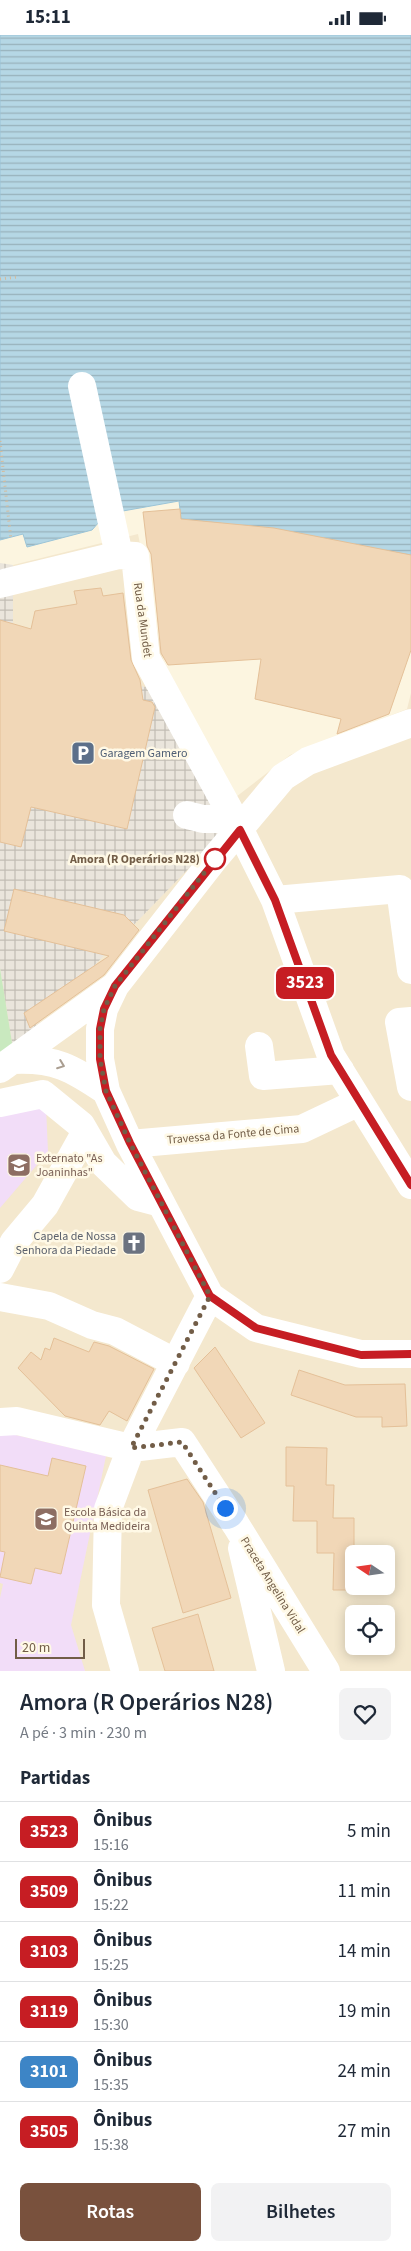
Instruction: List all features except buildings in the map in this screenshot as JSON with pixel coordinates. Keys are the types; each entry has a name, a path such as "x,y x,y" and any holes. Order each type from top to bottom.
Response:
{"street":[{"path":"0,584 119,555 82,386"},
{"name":"Rua da Mundet","path":"119,555 135,556 146,658 237,824"},
{"path":"411,723 308,761 283,777 237,824 115,986 104,1009 100,1029 100,1059 106,1091 130,1143 210,1296 256,1328 361,1355 411,1354"},
{"path":"187,815 237,824"},
{"path":"237,824 275,900 331,1055 411,1185"},
{"path":"275,900 400,889 411,970"},
{"path":"7,1064 115,986"},
{"path":"409,1078 398,1022 411,1021"},
{"path":"258,1046 263,1076 340,1070"},
{"path":"7,1064 37,1059 55,1063 77,1071 106,1091"},
{"path":"0,1103 43,1094 82,1125 103,1163 138,1197 161,1203"},
{"name":"Travessa da Fonte de Cima","path":"130,1143 302,1129 359,1102"},
{"path":"0,1269 14,1242 45,1205 85,1133"},
{"path":"124,1671 106,1605 108,1509 131,1448 210,1296"},
{"path":"0,1297 49,1306 92,1325 114,1331 176,1363"},
{"path":"6,1420 131,1448 182,1442 236,1525"},
{"name":"Praceta Angelina Vidal","path":"236,1525 271,1671"},
{"name":"Praceta Angelina Vidal","path":"236,1525 326,1671"}],"path":[{"path":"0,279 18,277"},
{"path":"0,441 11,540"}],"shaded area":[{"path":"138,534 169,689 232,800 290,755 407,709 411,693 411,1671 0,1671 0,1056 13,661 13,565"},
{"path":"0,563 13,565 13,661 146,687 230,826 13,1049 0,968"},
{"name":"Externato \"As Joaninhas\"","path":"46,1107 48,1152 0,1208 0,1110"},
{"name":"Escola Básica da Quinta Medideira","path":"0,1433 106,1456 71,1625 85,1671 0,1671 0,1598 3,1584 0,1583"}],"green space":[{"path":"0,968 13,1049 0,1056"}],"water":[{"path":"0,35 411,35 411,555 219,523 181,519 179,501 106,514 92,530 27,547 23,534 0,540"}],"bus line":[{"name":"3523","path":"411,1185 331,1055 275,900 240,830 215,858 115,986 104,1009 100,1029 100,1059 106,1091 130,1143 210,1296 256,1328 361,1355 411,1354"}],"place":[{"name":"Garagem Gamero","path":"83,753"},
{"name":"Amora (R Operários N28)","path":"215,859"},
{"name":"Externato \"As Joaninhas\"","path":"19,1165"},
{"name":"Capela de Nossa Senhora da Piedade","path":"134,1243"},
{"name":"Escola Básica da Quinta Medideira","path":"46,1519"}],"route":[{"path":"215,859 115,986 104,1009 100,1029 100,1059 106,1091 130,1143 210,1296 131,1448 182,1442 225,1508"}]}
